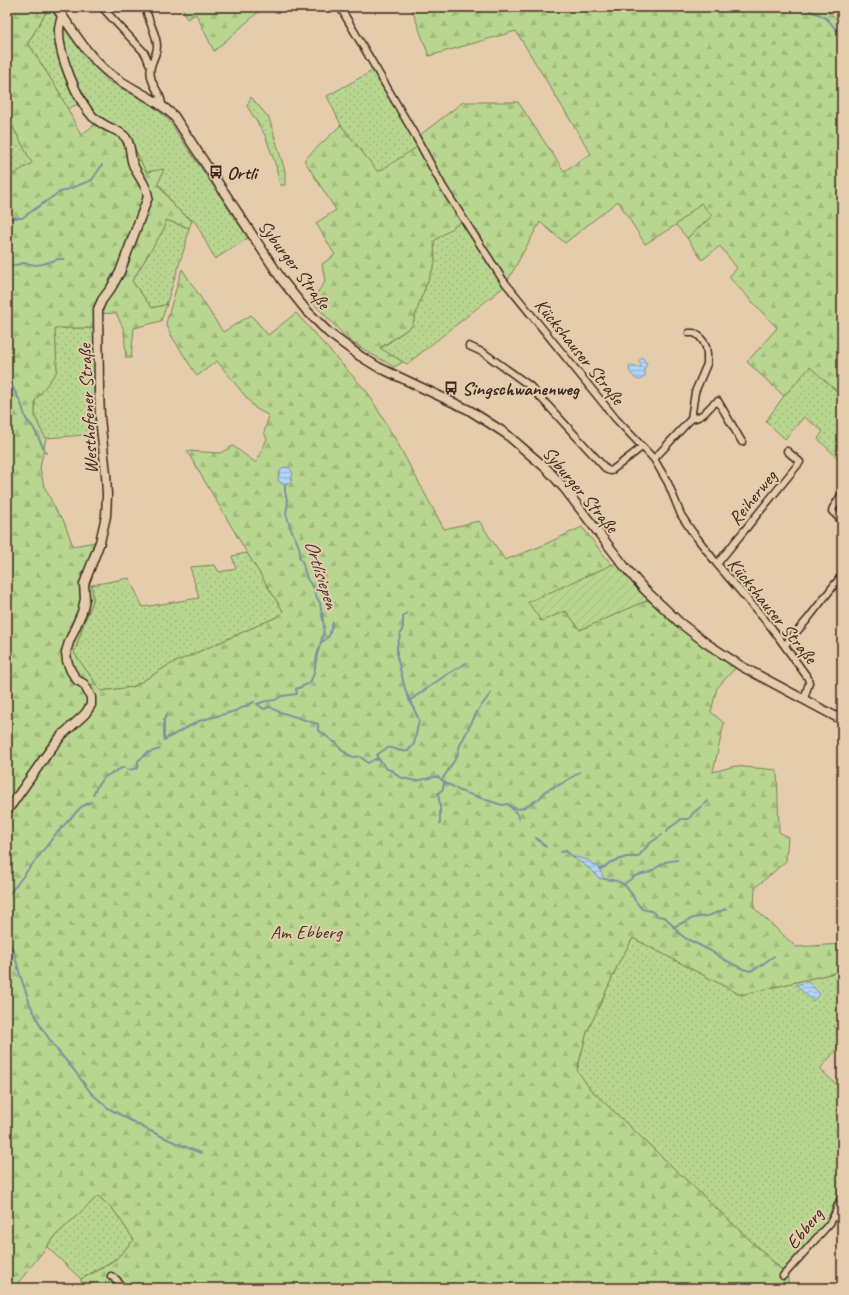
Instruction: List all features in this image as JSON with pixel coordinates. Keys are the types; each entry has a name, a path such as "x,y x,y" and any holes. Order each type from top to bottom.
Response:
{"street":[{"path":"56,7 62,16"},
{"path":"102,7 130,39 145,53 150,66 152,83 161,96 162,105"},
{"path":"146,7 157,44 156,52 150,66"},
{"name":"Kückshauser Straße","path":"340,7 416,137 443,187 503,280 616,419 654,459 668,483 686,522 717,564 761,614 808,678 810,683 804,699"},
{"name":"Syburger Straße","path":"62,16 90,54 102,66 118,79 162,105 174,116 282,280 306,310 324,328 360,356 378,367 469,410 515,440 537,459 555,478 644,589 692,633 741,666 842,720"},
{"name":"Westhofener Straße","path":"7,811 50,750 62,735 85,714 91,705 91,697 84,684 78,680 71,671 67,662 66,652 68,642 82,612 85,599 84,584 100,542 106,516 106,474 100,418 98,309 120,272 148,197 148,191 136,173 129,143 125,136 103,124 93,116 82,102 74,87 61,48 59,30 62,16"},
{"path":"654,459 691,419 695,392 707,364 706,347 703,340 694,333 689,333"},
{"path":"469,346 484,353 530,386 609,472 614,470 642,447"},
{"path":"691,419 706,414 718,401 742,442"},
{"name":"Reiherweg","path":"717,564 800,462 788,451"},
{"path":"842,494 832,511 842,521"},
{"path":"785,645 807,620 842,575"},
{"name":"Ebberg","path":"784,1276 830,1223 842,1196"},
{"path":"111,1276 117,1280 122,1288"}],"green space":[{"name":"Am Ebberg","path":"7,7 49,7 28,43 59,92 81,135 102,119 132,143 146,172 164,169 158,184 175,207 192,221 189,228 166,220 165,227 132,281 152,308 167,304 161,321 134,328 131,358 126,358 124,330 116,313 96,314 97,328 55,328 57,371 35,401 35,416 46,438 40,468 44,486 58,514 63,519 73,546 95,542 85,584 92,585 93,601 74,653 101,691 133,687 169,665 279,616 283,611 187,451 220,453 233,446 256,463 267,439 264,432 269,416 255,408 217,361 197,376 171,335 166,323 182,269 223,332 251,315 268,335 296,313 368,393 398,444 444,529 479,521 505,560 539,547 582,527 612,565 529,602 541,621 566,611 580,630 648,600 678,626 736,667 717,688 711,712 724,723 713,772 735,766 777,770 779,832 788,837 786,861 755,888 754,908 796,947 842,944 842,971 741,995 633,938 619,962 587,1032 577,1070 590,1089 788,1276 788,1288 82,1288 81,1279 101,1269 117,1258 134,1240 113,1209 98,1196 56,1235 14,1288 7,1288 7,178 32,163 7,116"},
{"path":"49,7 77,46 108,81 150,104 168,119 248,238 215,259 196,223 175,207 162,188 146,172 132,143 102,119 85,101 67,109 59,92 28,43"},
{"path":"182,7 264,7 214,51 196,14 187,19"},
{"path":"411,7 824,7 842,24 842,396 810,367 784,396 747,362 777,328 729,277 737,268 720,246 702,260 687,238 712,216 701,203 676,225 645,244 618,201 565,243 540,222 508,280 466,218 434,241 435,263 412,326 380,348 403,362 394,367 351,342 311,301 325,282 322,264 335,255 316,223 336,210 304,160 341,125 378,172 422,144 420,135 463,102 518,102 564,171 591,154 516,31 429,56"},
{"path":"374,70 419,146 378,173 341,125 327,96"},
{"path":"251,97 269,118 285,171 285,185 280,185 276,166 265,135 247,106"},
{"path":"7,116 33,164 7,178"},
{"path":"701,203 712,216 687,238 676,225"},
{"path":"166,220 189,228 186,243 166,305 152,308 132,281 165,227"},
{"path":"461,221 487,262 505,286 407,364 380,349 412,326 435,263 434,241"},
{"path":"55,328 97,328 98,434 46,438 35,416 35,400 57,371"},
{"path":"810,366 842,396 842,462 818,439 823,431 804,417 785,439 766,421 784,396"},
{"path":"247,553 283,611 279,616 169,665 133,687 101,691 74,653 93,601 92,585 129,578 143,607 199,598 190,567 215,565 219,572 236,569 232,556"},
{"path":"616,563 648,600 580,630 566,611 541,621 528,602"},
{"path":"633,938 741,995 842,971 842,1018 834,1026 842,1034 842,1043 820,1069 842,1090 842,1175 838,1193 825,1225 784,1272 590,1089 577,1071 587,1032 619,962"},
{"path":"98,1196 113,1209 134,1240 117,1258 81,1279 47,1247 56,1235"}],"water":[{"path":"642,357 647,364 644,370 646,375 638,380 629,371 629,366 631,365 640,368 641,364 638,362"},
{"path":"284,467 290,468 293,474 291,481 284,484 278,481 280,471"},
{"path":"574,858 588,860 593,865 598,866 604,879 600,879 590,869"},
{"path":"808,982 820,994 813,1001 796,985"}],"waterway":[{"path":"811,7 810,11 826,19 842,34"},
{"path":"7,220 22,218 58,193 92,180 102,165"},
{"path":"7,267 24,263 36,265 58,259 65,259"},
{"path":"7,377 21,403 26,419 33,427 46,453"},
{"name":"Ortlisiepen","path":"257,704 275,700 282,696 297,694 296,689 310,683 314,673 317,655 323,635 324,626 320,603 315,594 314,588 307,579 302,561 299,557 300,551 298,544 290,527 286,513 288,503 285,492 285,484"},
{"path":"377,757 377,755 387,748 408,751 414,744 419,720 406,692 397,657 397,646 403,626 403,617 407,613"},
{"path":"322,642 329,636 333,622"},
{"path":"409,701 466,663"},
{"path":"442,780 457,756 460,745 478,710 491,693"},
{"path":"167,714 164,720 164,740 199,721 235,711 254,702"},
{"path":"257,704 264,709 270,707 277,711 318,724 318,730 336,742 339,747 349,755 354,757 358,756 368,763 375,759 377,760 377,757 385,768 393,771 402,778 416,781 438,777 460,791 502,805 508,804 519,818"},
{"path":"93,795 99,783 105,777 124,767 129,770 138,768 138,761 147,753 160,749"},
{"path":"511,807 519,809 523,808 540,798 545,791 561,784 580,772"},
{"path":"440,824 440,805 438,793 443,789 444,782"},
{"path":"667,832 668,829 681,819 689,819 693,813 708,801"},
{"path":"7,897 55,835 81,807 91,802"},
{"path":"600,869 609,863 626,857 638,857 650,843 662,835"},
{"path":"536,838 546,847"},
{"path":"561,852 566,851 574,858"},
{"path":"624,884 635,876 650,872 665,862 677,860"},
{"path":"604,879 613,880 625,885 642,909 664,917 685,938 743,969 750,971 774,956"},
{"path":"673,927 693,918 708,916 726,909"},
{"path":"7,943 13,949 30,1004 41,1027 91,1093 108,1108 146,1129 201,1153"}],"place":[{"name":"Ortli","path":"216,172"},
{"name":"Singschwanenweg","path":"451,388"}]}
